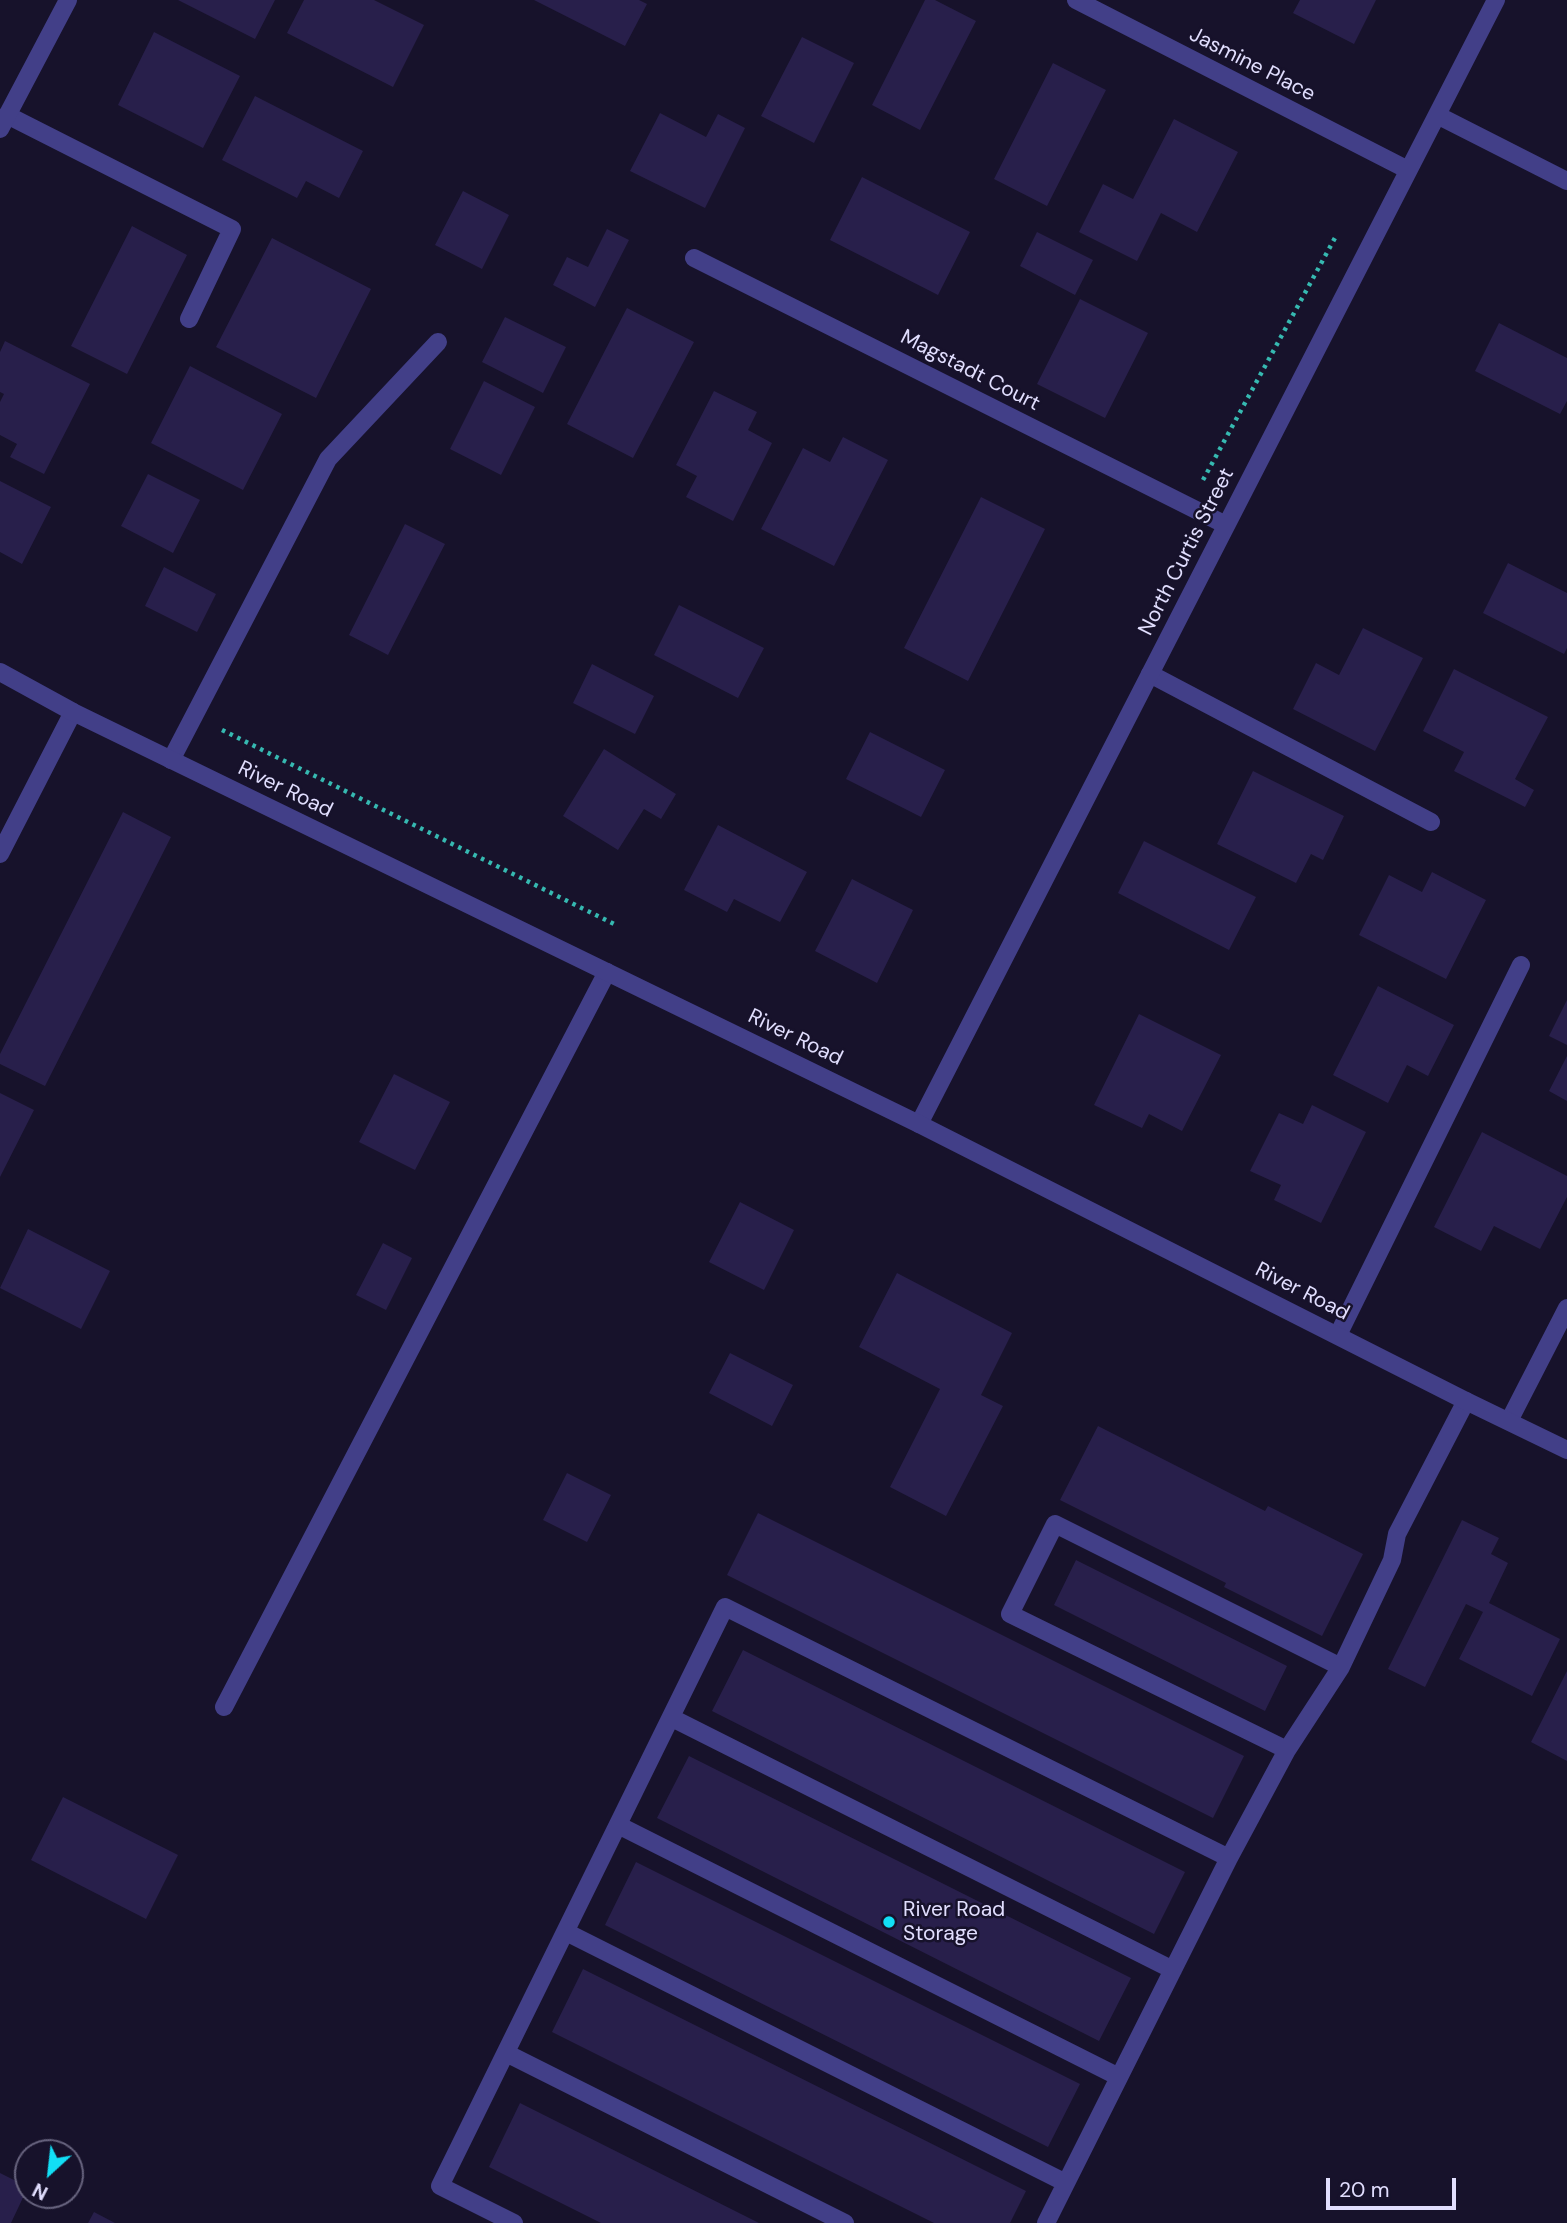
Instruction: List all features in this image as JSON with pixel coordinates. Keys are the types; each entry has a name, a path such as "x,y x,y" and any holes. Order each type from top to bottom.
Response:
{"street":[{"path":"68,0 4,122 232,229 189,319"},
{"name":"Jasmine Place","path":"1076,0 1408,170"},
{"name":"North Curtis Street","path":"919,1124 1496,0"},
{"path":"1437,115 1567,181"},
{"name":"Magstadt Court","path":"694,258 1226,525"},
{"path":"171,760 328,459 438,342"},
{"name":"River Road","path":"0,672 73,712 919,1124 1567,1450"},
{"path":"1150,674 1431,822"},
{"path":"0,854 73,712"},
{"path":"1338,1335 1521,965"},
{"path":"224,1707 607,972"},
{"path":"1510,1421 1567,1308"},
{"path":"1046,2223 1229,1858 1287,1750 1341,1667 1392,1560 1397,1534 1466,1401"},
{"path":"1287,1750 1010,1614 1055,1524 1341,1667"},
{"path":"514,2223 440,2186 725,1608 1229,1858"},
{"path":"672,1718 1173,1970"},
{"path":"618,1825 1119,2077"},
{"path":"566,1933 1066,2183"},
{"path":"506,2053 845,2223"}],"path":[{"path":"1201,483 1337,233"},
{"path":"194,716 616,925"}],"building":[{"path":"178,0 275,0 255,39"},
{"path":"304,0 374,0 424,25 393,87 287,33"},
{"path":"534,0 639,0 647,4 625,46"},
{"path":"925,0 935,0 976,21 920,130 872,105"},
{"path":"1300,0 1376,0 1354,44 1293,13"},
{"path":"154,32 240,76 203,148 118,105"},
{"path":"802,37 854,63 814,143 761,116"},
{"path":"1053,63 1106,90 1047,206 994,179"},
{"path":"255,96 363,151 339,198 306,181 297,198 222,160"},
{"path":"660,113 706,137 718,114 745,128 705,208 630,171"},
{"path":"1174,119 1238,152 1197,232 1161,213 1137,261 1079,232 1103,184 1133,199"},
{"path":"862,177 970,232 938,295 830,240"},
{"path":"463,191 509,215 482,269 435,245"},
{"path":"132,226 187,255 127,374 71,346"},
{"path":"607,229 629,240 595,307 553,285 567,257 588,267"},
{"path":"1037,232 1093,260 1075,295 1020,266"},
{"path":"272,238 371,289 316,398 216,347"},
{"path":"1080,299 1148,333 1105,418 1037,384"},
{"path":"627,308 694,342 633,458 567,424"},
{"path":"505,317 566,347 543,393 482,362"},
{"path":"1499,323 1567,358 1567,401 1560,414 1475,371"},
{"path":"5,341 90,384 44,474 10,457 17,444 0,435 0,402 4,394 0,392 0,352"},
{"path":"190,366 282,414 243,490 151,443"},
{"path":"484,381 535,407 501,475 450,449"},
{"path":"714,391 757,412 748,430 772,443 733,521 686,497 697,476 676,465"},
{"path":"843,437 888,460 834,566 761,529 803,448 830,462"},
{"path":"148,474 200,500 173,553 121,526"},
{"path":"0,481 51,507 22,564 0,552"},
{"path":"981,497 1045,529 968,681 904,648"},
{"path":"405,524 445,544 388,655 349,635"},
{"path":"1508,563 1567,593 1567,648 1564,654 1483,613"},
{"path":"164,567 216,594 197,632 145,606"},
{"path":"679,605 764,648 738,698 654,655"},
{"path":"1363,628 1423,658 1375,751 1293,709 1316,663 1339,675"},
{"path":"592,664 654,696 635,734 573,703"},
{"path":"1454,669 1548,717 1515,779 1534,790 1525,807 1454,771 1464,752 1423,731"},
{"path":"870,732 945,770 921,817 846,779"},
{"path":"604,749 676,794 661,819 644,809 618,850 563,816"},
{"path":"1253,771 1344,816 1323,860 1311,854 1296,883 1217,844"},
{"path":"123,812 171,837 45,1086 0,1064 0,1054"},
{"path":"718,825 807,872 780,922 734,899 727,912 684,890"},
{"path":"1144,841 1256,897 1229,950 1118,893"},
{"path":"1432,872 1486,900 1446,979 1359,935 1389,875 1422,892"},
{"path":"852,879 913,910 877,983 815,951"},
{"path":"1378,986 1454,1025 1428,1076 1407,1065 1388,1103 1333,1075"},
{"path":"1567,1000 1567,1045 1549,1036"},
{"path":"1139,1014 1221,1055 1182,1131 1149,1114 1142,1128 1094,1105"},
{"path":"1567,1056 1567,1101 1549,1091"},
{"path":"394,1074 450,1102 415,1170 359,1142"},
{"path":"0,1093 34,1110 0,1177"},
{"path":"1312,1105 1366,1132 1321,1223 1274,1200 1281,1185 1250,1171 1279,1113 1303,1124"},
{"path":"1482,1132 1567,1176 1567,1197 1540,1249 1494,1226 1481,1251 1434,1227"},
{"path":"740,1202 794,1230 764,1290 709,1262"},
{"path":"28,1229 110,1271 81,1329 0,1288"},
{"path":"383,1243 412,1258 386,1310 356,1295"},
{"path":"897,1273 1012,1333 981,1395 1003,1406 946,1516 890,1487 940,1389 859,1347"},
{"path":"730,1353 793,1385 772,1426 709,1393"},
{"path":"1098,1426 1265,1511 1268,1506 1363,1554 1322,1636 1224,1587 1226,1583 1060,1500"},
{"path":"567,1473 611,1495 587,1542 543,1520"},
{"path":"758,1513 1244,1756 1213,1818 727,1575"},
{"path":"1462,1520 1499,1538 1491,1554 1508,1563 1489,1603 1560,1639 1532,1696 1459,1659 1483,1612 1466,1604 1425,1687 1388,1669"},
{"path":"1076,1560 1287,1666 1265,1711 1054,1605"},
{"path":"743,1650 1185,1872 1154,1934 712,1711"},
{"path":"1567,1671 1567,1761 1531,1742"},
{"path":"689,1756 1131,1978 1099,2041 657,1818"},
{"path":"63,1797 178,1855 146,1919 31,1860"},
{"path":"636,1862 1080,2084 1048,2147 605,1925"},
{"path":"583,1969 1026,2191 1010,2223 934,2223 552,2032"},
{"path":"520,2103 759,2223 601,2223 489,2167"},
{"path":"0,2173 14,2180 14,2209 18,2209 11,2223 0,2223"},
{"path":"94,2212 115,2223 88,2223"}],"place":[{"name":"River Road Storage","path":"889,1922"}]}
